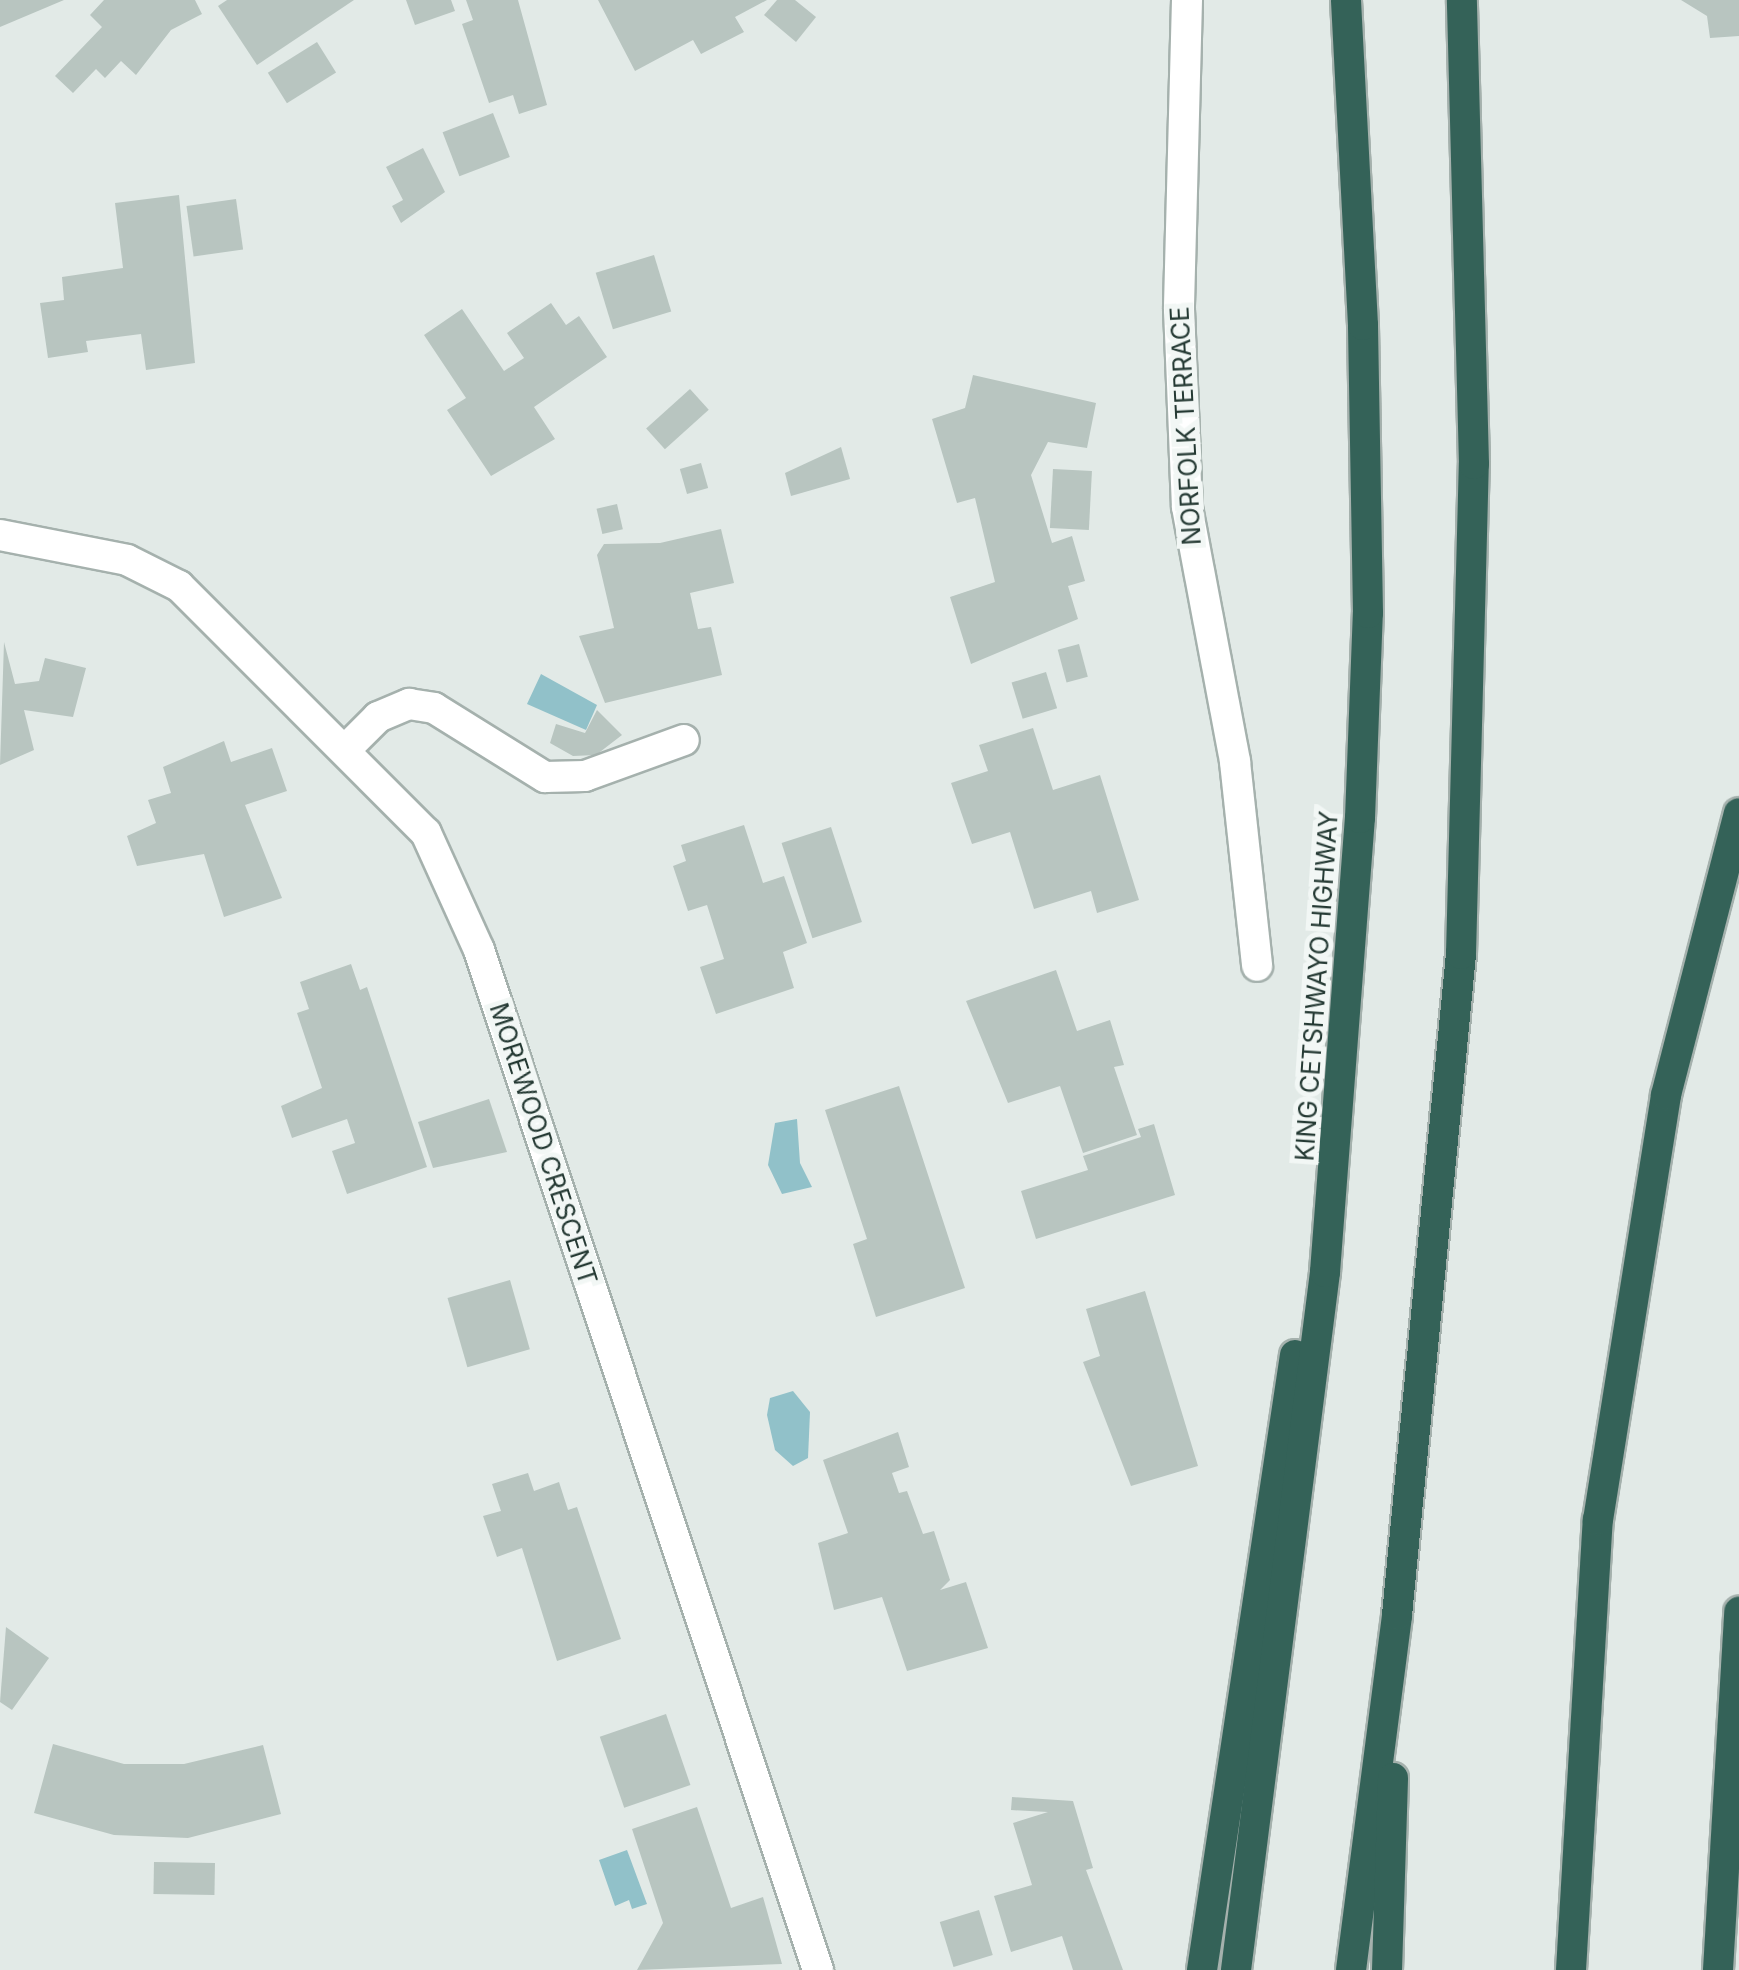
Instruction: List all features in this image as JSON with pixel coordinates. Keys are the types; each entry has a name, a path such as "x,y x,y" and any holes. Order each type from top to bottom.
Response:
{"highway":[{"name":"KING CETSHWAYO HIGHWAY","path":"1236,1970 1323,1291 1352,970 1368,613 1346,0"},
{"path":"1351,1970 1397,1615 1460,973 1473,713 1472,244 1462,0"},
{"path":"1571,1970 1598,1520 1666,1095 1739,813"},
{"path":"1202,1970 1352,970"},
{"path":"1718,1970 1739,1612"},
{"path":"1386,1970 1397,1615"}],"street":[{"name":"NORFOLK TERRACE","path":"1187,0 1179,309 1187,507 1235,762 1258,966"},
{"name":"MOREWOOD CRESCENT","path":"0,535 127,560 180,586 348,747 426,833 479,950 818,1970"},
{"path":"348,747 378,717 409,704 434,708 545,777 586,776 684,740"}],"water":[{"path":"541,674 597,705 586,730 527,704"},
{"path":"797,1119 800,1163 812,1187 782,1194 768,1165 775,1123"},
{"path":"793,1391 810,1412 808,1458 793,1466 775,1450 767,1415 770,1398"},
{"path":"627,1850 647,1904 632,1909 629,1900 615,1906 599,1860"}],"building":[{"path":"0,0 64,0 0,27"},
{"path":"104,0 195,0 202,14 171,30 136,75 121,61 105,78 96,69 73,93 55,76 102,27 90,15"},
{"path":"227,0 354,0 257,65 218,6"},
{"path":"406,0 451,0 455,11 415,25"},
{"path":"466,0 518,0 547,105 519,114 513,95 489,103 462,24 473,20"},
{"path":"598,0 767,0 735,17 744,32 701,54 693,40 635,71"},
{"path":"777,0 795,0 816,17 796,42 764,15"},
{"path":"1681,0 1739,0 1739,36 1710,38 1707,16"},
{"path":"317,42 336,73 287,103 268,73"},
{"path":"493,113 510,157 459,176 443,132"},
{"path":"423,148 445,192 401,223 392,206 403,200 386,167"},
{"path":"179,195 195,363 146,370 141,334 86,341 88,352 48,358 40,303 64,300 62,277 123,268 115,203"},
{"path":"236,199 243,250 194,256 186,206"},
{"path":"654,255 671,311 613,329 596,273"},
{"path":"551,303 566,325 579,316 607,357 534,407 555,439 491,476 447,410 466,398 424,335 462,309 504,371 524,358 507,333"},
{"path":"973,375 1096,403 1087,448 1048,442 1031,475 1052,543 1072,536 1085,581 1068,586 1078,619 971,664 950,597 995,582 975,498 957,503 932,419 965,408"},
{"path":"690,389 709,410 665,449 646,428"},
{"path":"841,447 850,479 791,496 785,473"},
{"path":"701,463 708,488 687,494 680,469"},
{"path":"1053,469 1092,471 1089,530 1050,528"},
{"path":"617,504 623,529 602,534 597,509"},
{"path":"721,529 734,583 690,593 698,629 711,627 722,675 605,703 579,636 614,628 597,555 604,544 660,543"},
{"path":"4,642 15,684 39,681 45,658 86,668 73,717 24,710 34,750 0,765"},
{"path":"1079,644 1088,677 1067,683 1058,650"},
{"path":"1046,672 1057,708 1023,719 1012,683"},
{"path":"597,710 622,735 596,755 573,756 550,743 556,724 585,733"},
{"path":"1033,728 1053,790 1100,775 1139,900 1097,913 1091,891 1034,909 1010,832 972,844 951,783 988,771 979,745"},
{"path":"224,741 231,762 272,748 287,791 245,805 282,898 224,917 204,854 137,866 127,836 156,823 148,800 171,793 163,767"},
{"path":"744,825 763,883 784,876 807,943 783,952 794,988 716,1014 700,967 724,959 707,905 688,911 673,866 686,861 681,845"},
{"path":"831,827 862,922 812,938 782,843"},
{"path":"351,964 360,990 367,987 427,1167 347,1194 332,1151 355,1143 347,1119 292,1138 281,1106 322,1088 297,1013 309,1009 300,982"},
{"path":"1056,970 1077,1031 1110,1020 1124,1065 1114,1067 1137,1135 1083,1153 1060,1086 1008,1103 966,1001"},
{"path":"899,1086 965,1288 876,1317 853,1244 867,1239 825,1110"},
{"path":"489,1099 507,1152 433,1168 418,1122"},
{"path":"1154,1124 1175,1195 1036,1239 1021,1191 1088,1170 1083,1156 1141,1137 1138,1129"},
{"path":"510,1280 530,1349 467,1367 448,1298"},
{"path":"1145,1291 1198,1466 1131,1486 1083,1362 1100,1356 1086,1309"},
{"path":"898,1432 909,1467 892,1473 899,1493 907,1491 923,1534 934,1531 950,1580 940,1590 966,1582 988,1648 907,1671 882,1597 834,1610 818,1543 848,1533 823,1460"},
{"path":"528,1473 534,1491 559,1482 568,1510 577,1507 621,1639 557,1661 522,1548 497,1557 483,1516 501,1511 492,1484"},
{"path":"6,1627 49,1658 12,1710 0,1702"},
{"path":"666,1714 690,1785 624,1808 600,1737"},
{"path":"53,1744 124,1764 184,1764 263,1745 281,1814 188,1838 114,1835 34,1813"},
{"path":"1012,1797 1073,1801 1093,1868 1086,1870 1123,1970 1073,1970 1062,1936 1011,1952 994,1896 1032,1885 1013,1823 1048,1812 1011,1810"},
{"path":"697,1807 731,1908 763,1897 782,1964 637,1970 663,1923 632,1829"},
{"path":"154,1862 215,1863 214,1895 153,1894"},
{"path":"979,1910 993,1955 954,1967 940,1922"}]}
